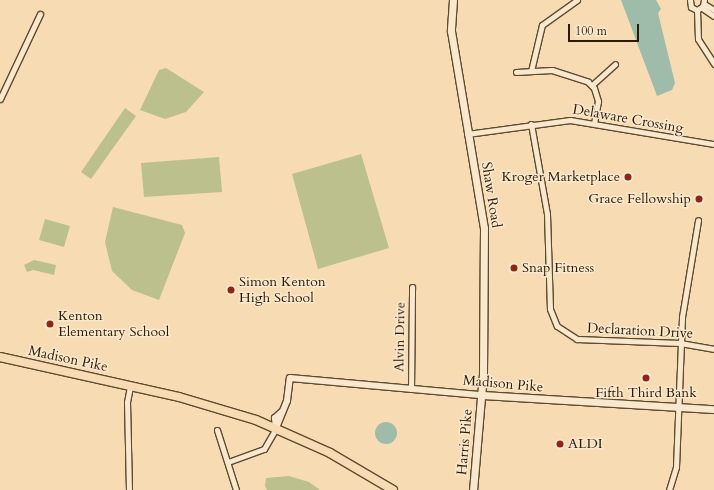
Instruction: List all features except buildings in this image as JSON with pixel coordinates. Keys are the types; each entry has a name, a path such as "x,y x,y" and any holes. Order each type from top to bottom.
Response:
{"main road":[{"name":"Shaw Road","path":"453,0 451,31 467,134 484,228 482,395"},
{"name":"Madison Pike","path":"0,357 208,405 276,428 330,453 393,490"},
{"name":"Madison Pike","path":"482,395 714,408"},
{"name":"Harris Pike","path":"473,490 482,395"}],"street":[{"path":"531,71 542,25 577,0"},
{"path":"690,0 691,7 702,6 714,10"},
{"path":"702,6 714,16"},
{"path":"702,6 698,39 714,64"},
{"path":"0,99 40,14"},
{"path":"592,85 615,64"},
{"path":"516,72 552,70 592,85 598,101 594,123"},
{"name":"Delaware Crossing","path":"467,134 565,120 594,123 714,144"},
{"name":"Declaration Drive","path":"531,124 548,214 550,309 557,326 578,339 680,343 714,349"},
{"path":"669,490 676,468 680,343 698,220"},
{"name":"Alvin Drive","path":"411,388 412,287"},
{"name":"Madison Pike","path":"276,428 282,412 290,378 482,395"},
{"path":"129,490 127,402 130,386"},
{"path":"228,462 264,449 276,428"},
{"path":"217,430 236,490"}],"green space":[{"path":"166,68 204,92 186,112 165,119 140,110 159,70"},
{"path":"125,108 136,116 91,179 81,172"},
{"path":"361,154 389,248 318,269 292,174"},
{"path":"219,157 222,192 144,197 141,163"},
{"path":"113,207 182,225 185,233 159,300 132,290 112,271 105,242"},
{"path":"45,219 70,226 64,247 39,240"},
{"path":"34,260 56,265 54,275 33,270 27,272 24,265"},
{"path":"289,476 309,482 320,490 267,490 265,486 266,478"}],"shaded area":[{"path":"621,0 656,0 661,9 658,13 675,83 672,90 657,96"},
{"path":"386,422 394,425 397,433 394,441 386,444 378,441 375,433 378,425"}],"place":[{"name":"Kroger Marketplace","path":"628,177"},
{"name":"Grace Fellowship","path":"699,199"},
{"name":"Snap Fitness","path":"514,268"},
{"name":"Simon Kenton High School","path":"231,290"},
{"name":"Kenton Elementary School","path":"50,324"},
{"name":"Fifth Third Bank","path":"646,378"},
{"name":"ALDI","path":"560,444"}]}
